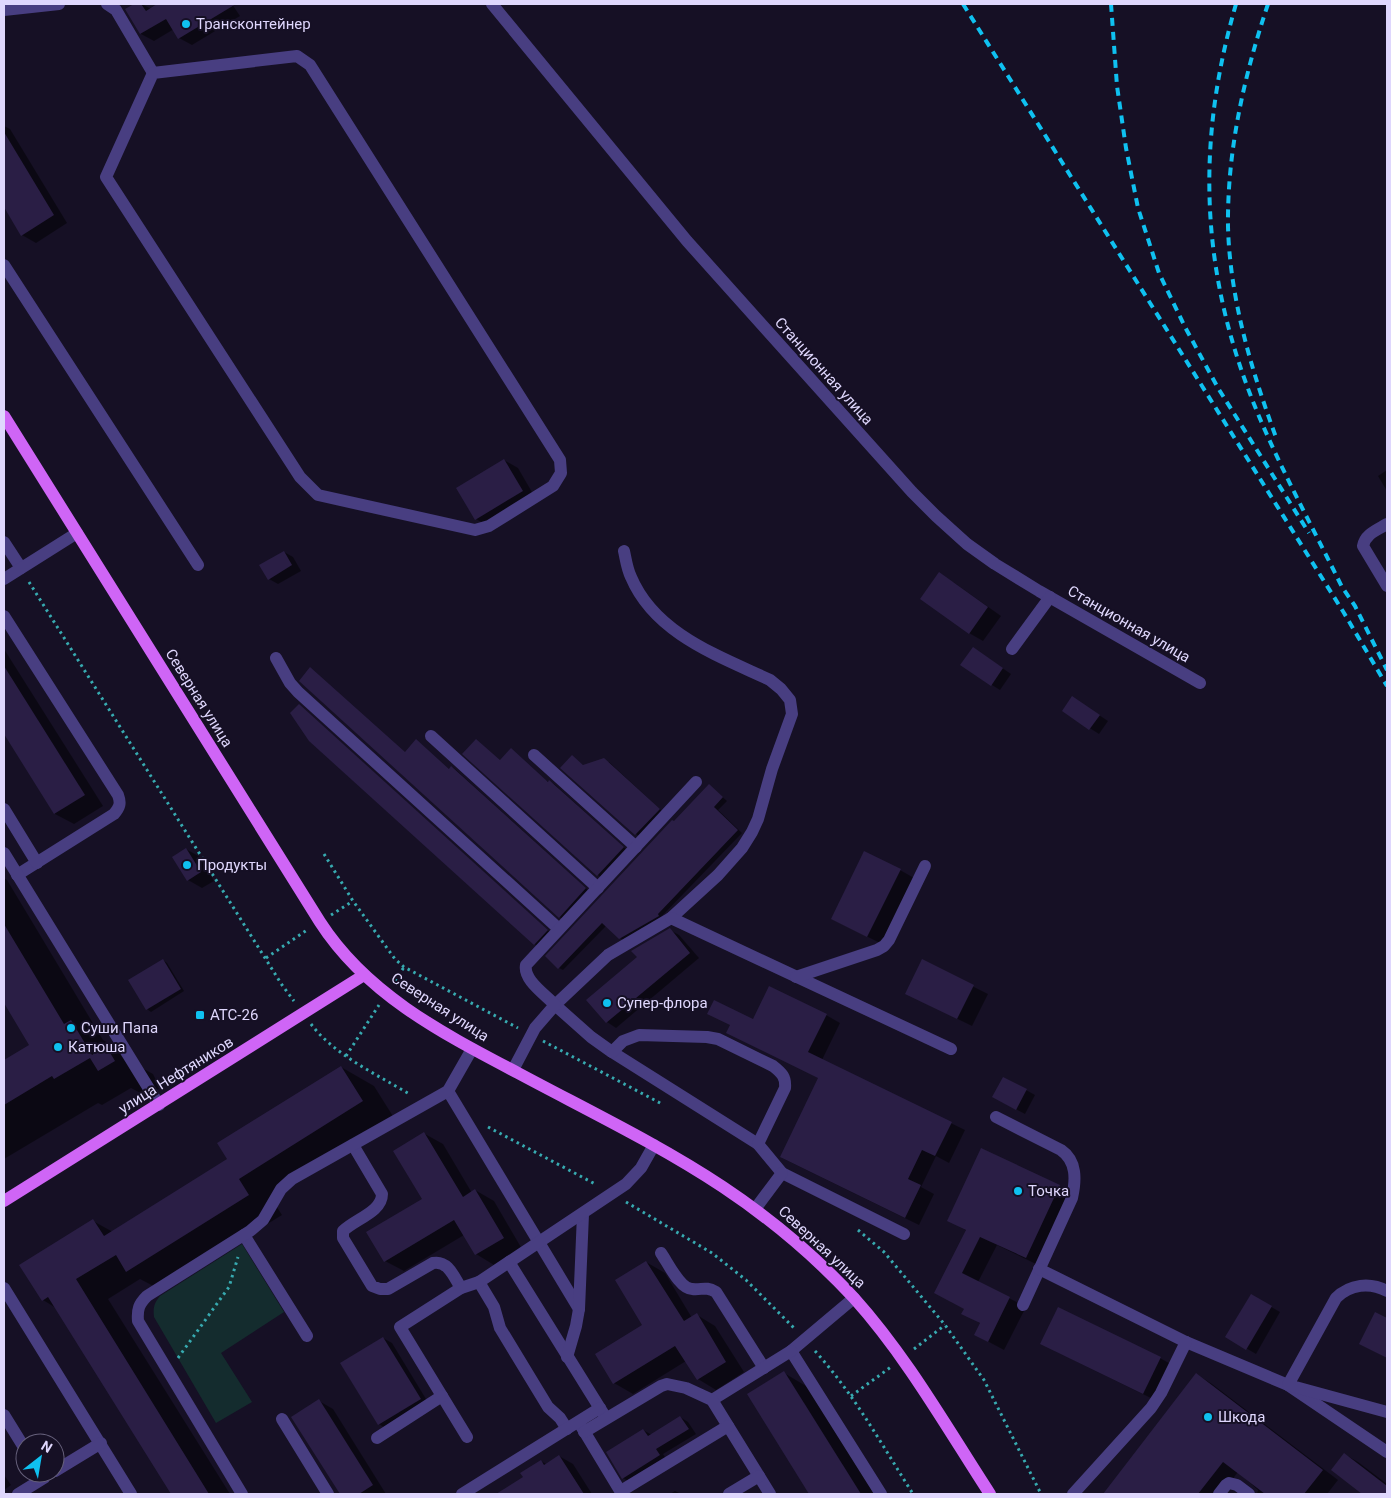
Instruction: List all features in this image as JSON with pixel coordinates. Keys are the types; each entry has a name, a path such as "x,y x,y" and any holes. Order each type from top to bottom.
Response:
{"main road":[{"name":"Северная улица","path":"4,416 325,929 345,956 386,995 411,1012 472,1049 654,1145 688,1165 755,1209 789,1235 854,1298 879,1328 921,1386 990,1494"},
{"name":"улица Нефтяников","path":"4,1201 364,975"}],"street":[{"path":"4,10 59,4"},
{"path":"107,4 116,10 153,73"},
{"name":"Станционная улица","path":"492,4 687,241 912,492 936,516 967,544 995,564 1200,683"},
{"path":"296,56 310,64 560,460 561,473 553,486 489,526 475,530 318,495 300,477 106,177 153,73 296,56"},
{"path":"4,265 198,565"},
{"path":"1387,524 1369,535 1364,540 1363,546 1387,586"},
{"path":"4,579 77,533"},
{"path":"4,542 21,568"},
{"path":"512,1070 535,1028 555,1005 608,955 671,918 718,875 742,848 758,819 775,761 792,714 790,700 770,680 689,641 670,628 640,594 630,576 624,551"},
{"path":"1012,650 1050,597"},
{"path":"4,616 118,794 120,803 114,814 17,875"},
{"path":"276,658 298,692 559,929"},
{"path":"431,736 598,888"},
{"path":"534,755 636,847"},
{"path":"696,782 530,959 525,971 528,977 555,1005 591,1037 758,1144 782,1173 904,1234"},
{"path":"4,809 37,863"},
{"path":"4,853 159,1105"},
{"path":"796,977 884,946 925,866"},
{"path":"671,918 951,1049"},
{"path":"612,1052 623,1041 639,1035 707,1037 718,1039 773,1066 786,1080 785,1088 758,1144"},
{"path":"242,1494 138,1321 137,1312 140,1303 147,1296 263,1220 281,1189 292,1179 448,1091 472,1049"},
{"path":"448,1091 579,1309"},
{"path":"996,1118 1061,1150 1069,1156 1072,1162 1075,1186 1072,1198 1023,1305"},
{"path":"354,1144 382,1194 382,1200 378,1206 349,1225 343,1231 343,1238 372,1286 380,1290 388,1289 432,1263 439,1261 446,1264 461,1288"},
{"path":"468,1437 400,1327 461,1288 479,1282 613,1194 634,1177 654,1145"},
{"path":"755,1209 782,1173"},
{"path":"567,1357 579,1309 583,1214"},
{"path":"244,1234 307,1336"},
{"path":"661,1253 681,1284 690,1290 709,1288 716,1292 764,1368"},
{"path":"509,1262 603,1413"},
{"path":"1039,1270 1186,1342 1288,1385 1387,1412"},
{"path":"479,1282 494,1307 500,1328 548,1407 560,1418 567,1429"},
{"path":"1288,1385 1336,1298 1344,1290 1367,1284 1379,1286 1387,1290"},
{"path":"4,1288 101,1443 125,1492"},
{"path":"712,1400 791,1351 854,1298"},
{"path":"1073,1494 1151,1408 1186,1342"},
{"path":"791,1351 881,1494"},
{"path":"462,1494 567,1429 581,1427 603,1413 667,1384 686,1388 712,1400 770,1494"},
{"path":"1288,1385 1387,1452"},
{"path":"376,1438 442,1396"},
{"path":"4,1415 15,1433"},
{"path":"282,1419 328,1494"},
{"path":"581,1427 622,1493 728,1426"},
{"path":"65,1464 101,1443"},
{"path":"729,1494 759,1476"},
{"path":"18,1494 34,1483"},
{"path":"1219,1494 1230,1483 1237,1485 1249,1494"}],"path":[{"path":"21,568 282,985 320,1036 333,1048 425,1104"},
{"path":"346,1056 404,967"},
{"path":"486,1126 613,1194 712,1253 746,1280 831,1368 913,1494"},
{"path":"168,1372 229,1287 244,1234"}],"green space":[{"path":"242,1244 284,1312 221,1353 252,1402 216,1423 154,1317 154,1308 160,1296"}],"building":[{"name":"Трансконтейнер","path":"134,4 141,4 146,11 157,4 236,4 178,39 166,19 140,34 125,9"},
{"path":"4,132 54,215 21,236 4,207"},
{"path":"504,459 523,491 475,520 456,488"},
{"path":"284,551 292,565 268,580 259,565"},
{"path":"939,572 988,607 969,634 920,599"},
{"path":"973,647 1003,668 991,686 960,665"},
{"path":"4,666 85,795 54,814 4,734"},
{"path":"310,667 405,752 416,739 449,769 451,766 586,888 559,918 299,681"},
{"path":"1072,696 1100,715 1089,730 1062,711"},
{"path":"299,704 548,930 534,945 309,741 290,713"},
{"path":"476,739 500,760 511,748 624,847 597,876 462,754"},
{"path":"572,755 583,765 604,758 660,809 635,835 560,768"},
{"path":"709,784 723,797 714,807 738,830 658,914 659,916 619,939 602,923 558,969 545,956 672,820 674,821"},
{"name":"Продукты","path":"186,848 201,872 187,881 172,857"},
{"path":"864,851 901,869 867,937 831,919"},
{"path":"4,924 64,1024 71,1020 92,1055 106,1046 115,1061 98,1071 90,1058 54,1079 52,1076 4,1105 4,1060 29,1045 4,1003"},
{"path":"670,928 690,953 606,1023 586,1000 637,957 631,951"},
{"path":"163,959 181,989 146,1010 128,980"},
{"path":"922,959 974,985 957,1019 905,994"},
{"path":"769,986 827,1014 808,1052 952,1122 935,1156 922,1150 908,1179 921,1185 905,1218 780,1157 818,1078 726,1033 730,1025 707,1014 714,1000 753,1019"},
{"path":"341,1066 363,1101 239,1179 249,1195 126,1272 116,1255 76,1279 209,1494 171,1494 48,1297 42,1301 19,1265 93,1219 104,1236 227,1159 217,1143"},
{"path":"1003,1077 1027,1089 1016,1110 992,1097"},
{"path":"424,1132 463,1197 475,1189 504,1238 475,1255 454,1220 384,1262 366,1232 422,1199 393,1151"},
{"path":"981,1148 1060,1185 1026,1258 980,1237 962,1273 1010,1297 988,1342 974,1335 980,1323 961,1314 964,1309 934,1293 966,1230 947,1221"},
{"path":"646,1261 684,1321 697,1313 726,1362 697,1380 675,1346 613,1384 595,1354 642,1325 615,1280"},
{"path":"1251,1294 1272,1306 1246,1350 1225,1337"},
{"path":"1058,1307 1161,1357 1143,1394 1040,1344"},
{"path":"1375,1312 1387,1318 1387,1358 1359,1344"},
{"path":"383,1337 421,1399 378,1425 340,1363"},
{"path":"784,1371 861,1494 809,1494 747,1394"},
{"name":"Шкода","path":"1196,1373 1323,1470 1304,1494 1265,1494 1223,1462 1198,1494 1103,1494"},
{"path":"319,1399 373,1485 359,1494 340,1494 291,1417"},
{"path":"680,1416 689,1429 656,1449 660,1455 622,1479 606,1452 643,1429 648,1436"},
{"path":"1344,1453 1387,1486 1387,1494 1362,1494 1331,1470"},
{"path":"559,1455 584,1494 496,1494 523,1477 520,1473 541,1460 544,1465"}],"railway":[{"path":"963,4 1344,613 1387,686"},
{"path":"1111,4 1117,86 1126,148 1138,208 1159,273 1185,327 1218,388 1309,533"},
{"path":"1236,4 1223,58 1214,111 1210,163 1210,214 1216,266 1226,317 1241,369 1270,442 1342,587 1355,606 1387,670"},
{"path":"1268,4 1251,59 1239,114 1230,170 1228,227 1233,282 1238,309 1251,362 1277,440"}],"place":[{"name":"Трансконтейнер","path":"186,24"},
{"name":"Продукты","path":"187,865"},
{"name":"Супер-флора","path":"607,1003"},
{"name":"АТС-26","path":"200,1015"},
{"name":"Суши Папа","path":"71,1028"},
{"name":"Катюша","path":"58,1047"},
{"name":"Точка","path":"1018,1191"},
{"name":"Шкода","path":"1208,1417"}]}
